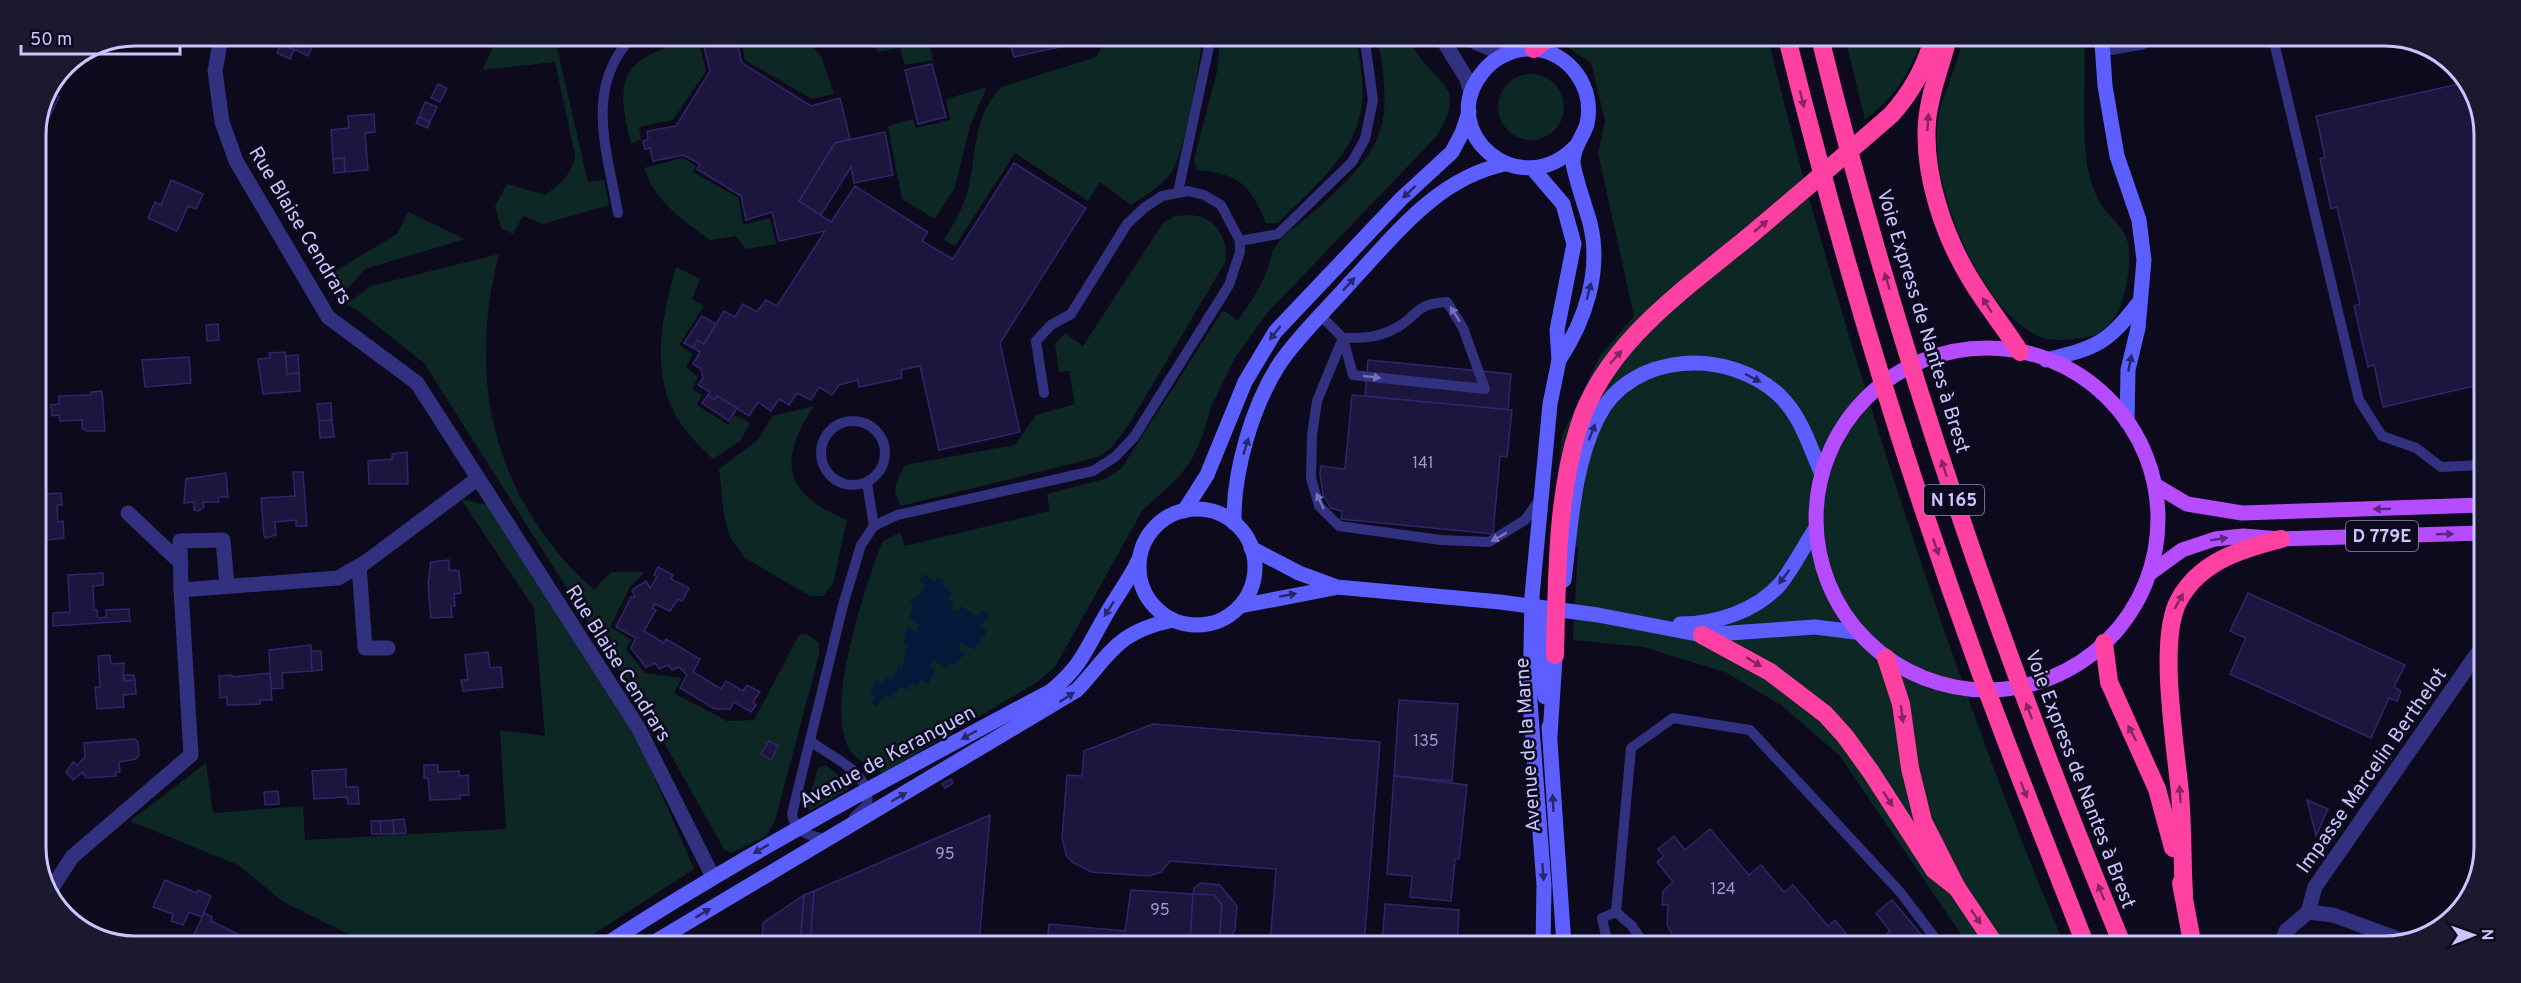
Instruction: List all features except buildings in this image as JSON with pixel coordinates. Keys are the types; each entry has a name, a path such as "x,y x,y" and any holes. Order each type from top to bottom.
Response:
{"highway":[{"name":"N 165","path":"1789,46 1832,207 1935,545 2017,770 2082,936"},
{"name":"Voie Express de Nantes à Brest","path":"1822,46 1873,232 1968,542 2040,741 2119,936"},
{"path":"1555,655 1558,549 1564,502 1579,425 1606,369 1651,318 1891,115 1906,98 1918,78 1930,46"},
{"path":"1946,46 1927,123 1932,179 1941,213 1960,260 1995,317 2020,352"},
{"path":"2184,894 2180,797 2168,650 2172,614 2188,587 2217,561 2242,549 2281,539"},
{"path":"1702,635 1770,672 1825,714 1845,736 1871,772 1934,870 1957,888"},
{"path":"2104,644 2109,682 2157,789 2169,826 2191,936"},
{"path":"1886,658 1901,704 1916,797 1931,839 1957,888 1989,936"}],"main road":[{"path":"1184,511 1207,475 1245,382 1275,332 1401,199 1452,152 1462,133 1469,111 1471,93 1480,74 1504,54 1539,46 1557,56 1575,71 1582,81 1588,103 1588,115 1582,137 1575,147 1557,162 1533,169 1505,164 1494,158 1480,142 1471,124 1469,111"},
{"path":"2102,46 2105,86 2117,156 2139,220 2144,260 2138,328 2128,370 2127,422"},
{"name":"Avenue de la Marne","path":"1559,360 1577,333 1594,273 1591,228 1573,163 1575,147"},
{"path":"1234,523 1236,484 1245,447 1263,395 1280,364 1320,315 1421,208 1472,174 1505,164"},
{"name":"Avenue de la Marne","path":"1533,169 1563,204 1574,244 1573,259 1557,330 1559,360 1550,404 1539,541 1541,662 1550,735 1563,936"},
{"path":"2046,360 2085,350 2103,342 2120,328 2140,301"},
{"path":"1988,349 2020,352 2046,360 2091,384 2127,422 2139,441 2155,485 2158,531 2156,553 2149,574 2128,616 2104,644 2067,669 2031,682 2006,687 1966,687 1926,680 1886,658 1855,632 1842,612 1826,580 1816,528 1816,510 1822,474 1828,456 1846,423 1870,395 1908,369 1951,353 1988,349"},
{"path":"1550,735 1555,655 1582,461 1598,417 1617,391 1649,371 1689,362 1713,363 1746,374 1770,388 1802,423 1822,474"},
{"name":"D 779E","path":"2155,485 2187,504 2242,513 2474,505"},
{"path":"1240,606 1254,578 1254,563 1251,548 1234,523 1210,511 1184,511 1167,517 1154,528 1144,543 1139,560 1139,574 1150,602 1173,621 1201,625 1216,622 1240,606 1337,587"},
{"path":"1647,624 1696,624 1750,608 1766,598 1780,583 1816,528"},
{"name":"D 779E","path":"2149,574 2165,560 2196,544 2243,536 2281,539 2474,533"},
{"name":"Avenue de la Marne","path":"1539,541 1532,596 1529,664 1544,885 1543,936"},
{"path":"1251,548 1299,573 1337,587 1500,602 1598,615 1702,635 1815,627 1855,632"},
{"name":"Avenue de Keranguen","path":"619,936 797,828 1051,691 1071,675 1089,650 1102,621 1129,581 1139,560"},
{"name":"Avenue de Keranguen","path":"665,936 1077,690 1110,649 1134,632 1173,621"}],"street":[{"name":"Rue Blaise Cendrars","path":"219,46 215,71 222,122 236,161 322,307 328,317 417,383 639,729 713,877"},
{"path":"1446,46 1467,79 1471,93"},
{"path":"1485,46 1504,54"},
{"path":"181,590 338,578 359,566 477,479"},
{"path":"128,513 181,563"},
{"path":"54,884 72,857 191,755 180,541 223,540 227,586"},
{"path":"359,566 365,648 388,648"},
{"name":"Impasse Marcelin Berthelot","path":"2308,912 2315,886 2474,658"},
{"path":"2284,936 2286,931 2308,912 2333,915 2390,936"}],"lane":[{"path":"618,213 602,120 601,100 611,65 625,46"},
{"path":"1178,192 1209,46"},
{"path":"1240,241 1278,234 1352,162 1365,139 1373,100 1366,46"},
{"path":"2275,46 2359,399 2382,436 2416,448 2441,467 2474,465"},
{"path":"825,839 811,836 797,828 792,814 843,605 861,545 874,526 897,515 1093,471 1115,457 1134,437 1229,285 1240,252 1240,241 1221,205 1204,195 1188,191 1178,192 1162,196 1144,208 1127,224 1071,314 1051,325 1036,341 1044,393"},
{"path":"1320,315 1343,338 1353,375 1485,389 1463,328 1447,302 1426,303 1396,329 1373,338 1343,338"},
{"path":"1343,338 1317,401 1312,435 1311,478 1319,506 1339,526 1441,540 1489,542 1525,520 1541,498"},
{"path":"846,422 859,422 872,427 881,437 885,450 884,463 877,475 867,483 854,486 841,483 826,470 822,450 825,438 834,428 846,422"},
{"path":"867,483 874,526"},
{"path":"1616,912 1631,748 1673,718 1750,730 1900,892 1933,936"},
{"path":"810,741 864,779 868,790 867,806 849,826"},
{"path":"1606,936 1602,918 1616,912"},
{"path":"1616,912 1638,936"}],"green space":[{"path":"494,46 557,46 588,182 604,180 609,205 543,224 523,216 513,234 501,228 495,206 507,184 545,195 568,173 575,155 555,62 482,70"},
{"path":"672,46 700,46 706,71 673,120 639,127 641,140 631,143 624,104 627,76 646,57"},
{"path":"743,46 812,46 821,56 834,94 812,99 745,60"},
{"path":"875,46 930,46 933,60 905,65 900,48 878,52"},
{"path":"1103,46 1201,46 1181,149 1171,173 1152,191 1131,205 1100,182 1088,201 1015,153 955,246 944,240 957,217 969,187 983,115 1001,87 1096,57"},
{"path":"1220,46 1358,46 1362,103 1359,121 1352,138 1331,169 1278,223 1266,223 1254,199 1241,183 1223,174 1197,170 1194,159 1217,72"},
{"path":"1379,46 1413,46 1449,94 1450,104 1446,118 1436,137 1268,312 1236,356 1211,407 1203,435 1192,459 1179,477 1142,511 1055,667 1036,683 883,773 858,759 852,753 844,735 841,710 844,681 857,618 882,542 900,532 905,546 1050,511 1047,494 1104,479 1121,469 1223,310 1238,320 1260,285 1272,252 1279,242 1338,189 1369,154 1378,137 1383,118 1385,97"},
{"path":"1566,46 1770,46 1819,232 1896,487 1940,620 2012,817 2061,936 1962,936 1840,756 1781,705 1725,672 1643,647 1573,640 1578,548 1553,525 1562,435 1600,356 1634,316 1598,153 1605,121 1591,63"},
{"path":"1847,46 1919,46 1899,86 1865,120"},
{"path":"1961,46 2084,46 2084,118 2089,174 2100,203 2125,234 2129,256 2121,305 2110,324 2102,331 2077,339 2060,340 2038,336 2017,322 1999,303 1982,279 1968,253 1946,197 1937,146 1941,105"},
{"path":"1531,74 1544,76 1559,89 1564,107 1562,120 1549,135 1531,140 1518,138 1503,125 1498,107 1500,94 1513,79"},
{"path":"987,87 970,126 955,187 935,219 902,199 888,126 913,119 916,128 950,120 946,99"},
{"path":"683,158 696,166 693,172 739,198 743,225 770,218 776,244 746,249 736,236 710,240 671,209 655,191 644,168"},
{"path":"408,212 465,239 365,269 341,296 332,292 324,278 397,234"},
{"path":"1190,215 1207,220 1218,229 1226,252 1226,261 1128,426 1111,448 1098,457 901,506 895,490 905,465 1015,445 1036,415 1075,404 1069,371 1059,372 1055,344 1065,333 1083,346 1163,223 1175,216"},
{"path":"499,254 486,334 486,374 491,412 501,449 515,485 534,520 563,559 594,590 611,572 645,572 630,587 610,627 632,640 626,649 645,673 682,678 674,693 727,721 754,720 799,635 807,634 819,643 819,655 775,821 766,836 731,853 724,849 658,732 424,363 356,309 345,305 371,286"},
{"path":"676,267 700,279 692,299 704,306 679,345 693,354 686,367 698,377 692,389 702,395 697,405 728,425 735,415 750,423 740,441 713,459 684,428 665,390 662,370 662,328"},
{"path":"814,406 795,444 792,460 793,474 799,487 810,499 847,520 833,584 823,596 810,596 745,558 730,537 724,516 719,469 758,440 772,416"},
{"path":"461,499 487,505 639,742 694,869 591,936 352,936 282,901 238,865 130,821 206,763 213,813 303,806 305,840 506,829 500,730 545,736 534,608"},
{"path":"826,765 848,784 848,789 810,811 807,806 818,768"}],"water":[{"path":"923,574 935,581 938,577 945,581 942,586 952,592 948,599 955,603 951,609 957,612 961,606 978,617 982,610 990,615 980,626 987,631 975,650 961,643 958,649 964,653 956,666 950,662 946,668 933,661 929,667 936,671 928,684 921,680 917,687 911,683 907,690 900,686 892,698 885,694 877,707 871,703 875,697 869,693 877,680 883,683 887,677 891,679 899,666 902,668 907,645 903,643 907,636 904,634 908,627 915,631 919,625 909,619 913,605 910,603 913,597 917,598 925,585 919,580"}]}
